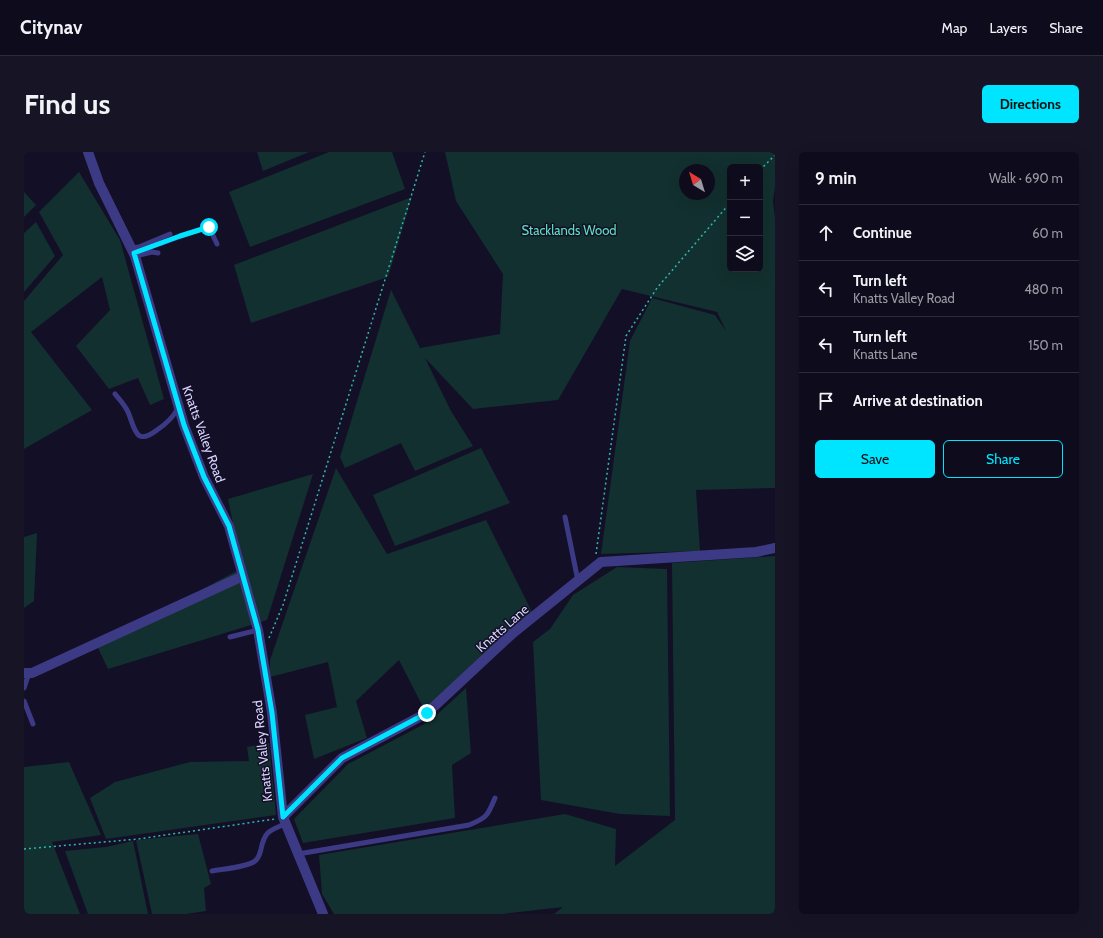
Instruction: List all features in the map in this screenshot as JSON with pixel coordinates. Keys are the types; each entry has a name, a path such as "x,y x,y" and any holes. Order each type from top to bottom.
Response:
{"street":[{"name":"Knatts Valley Road","path":"88,152 99,183 133,253 184,425 204,477 229,526 258,630 272,713 284,821 322,914"},
{"name":"Knatts Lane","path":"284,821 342,758 427,713 513,633 601,562 756,552 775,548"},
{"path":"26,673 32,673 80,652 243,576"}],"lane":[{"path":"133,253 209,227 217,244"},
{"path":"133,253 144,244 170,234"},
{"path":"133,253 158,252"},
{"path":"115,394 125,405 133,428 140,436 146,437 167,423 174,416 179,407"},
{"path":"565,517 578,581"},
{"path":"230,637 258,630"},
{"path":"24,688 26,673"},
{"path":"24,701 33,724"},
{"path":"298,854 470,825 482,820 488,814 495,798"},
{"path":"212,871 255,861 259,855 264,838 271,830 284,821"}],"path":[{"path":"268,641 283,605 425,152"},
{"path":"763,167 775,155"},
{"path":"594,568 626,336 657,288 727,206"},
{"path":"24,849 128,840 284,821"}],"green space":[{"path":"257,152 309,152 263,171"},
{"path":"329,152 392,152 405,189 250,247 229,192"},
{"name":"Stacklands Wood","path":"445,152 775,152 775,187 773,201 775,218 775,488 696,490 700,551 601,554 630,341 652,298 715,315 726,331 717,312 622,289 558,400 473,409 425,358 451,411 473,446 415,471 401,443 345,468 340,457 391,290 420,348 500,334 503,274 456,201"},
{"path":"79,172 120,240 164,399 150,405 138,378 109,389 76,346 110,310 102,277 31,332 92,410 24,449 24,301 63,255 39,212"},
{"path":"24,192 36,205 24,217"},
{"path":"412,197 388,277 251,323 234,265"},
{"path":"36,222 55,256 24,292 24,233"},
{"path":"481,448 510,503 395,546 373,495"},
{"path":"336,468 387,554 486,520 532,612 424,709 399,660 356,701 367,738 314,759 305,715 337,707 328,662 270,677 270,660"},
{"path":"313,474 267,620 108,669 97,646 242,568 228,499"},
{"path":"37,533 34,601 24,608 24,537"},
{"path":"775,556 775,914 554,914 563,907 502,914 334,914 322,894 319,855 565,814 616,829 615,866 675,820 672,563"},
{"path":"617,567 667,569 670,816 620,814 541,800 533,642 550,629 573,595"},
{"path":"466,688 471,753 452,765 455,818 303,843 294,819 348,764 430,721"},
{"path":"269,743 276,815 106,839 90,798 115,782 190,762 249,761 247,747"},
{"path":"69,762 101,835 52,842 80,914 24,914 24,767"},
{"path":"198,834 211,884 204,888 206,911 186,914 152,914 136,840"},
{"path":"133,841 148,914 88,914 65,851 106,847"}],"route":[{"path":"209,227 134,253 184,425 204,477 229,526 258,630 272,713 283,817 342,758 427,713"}]}
